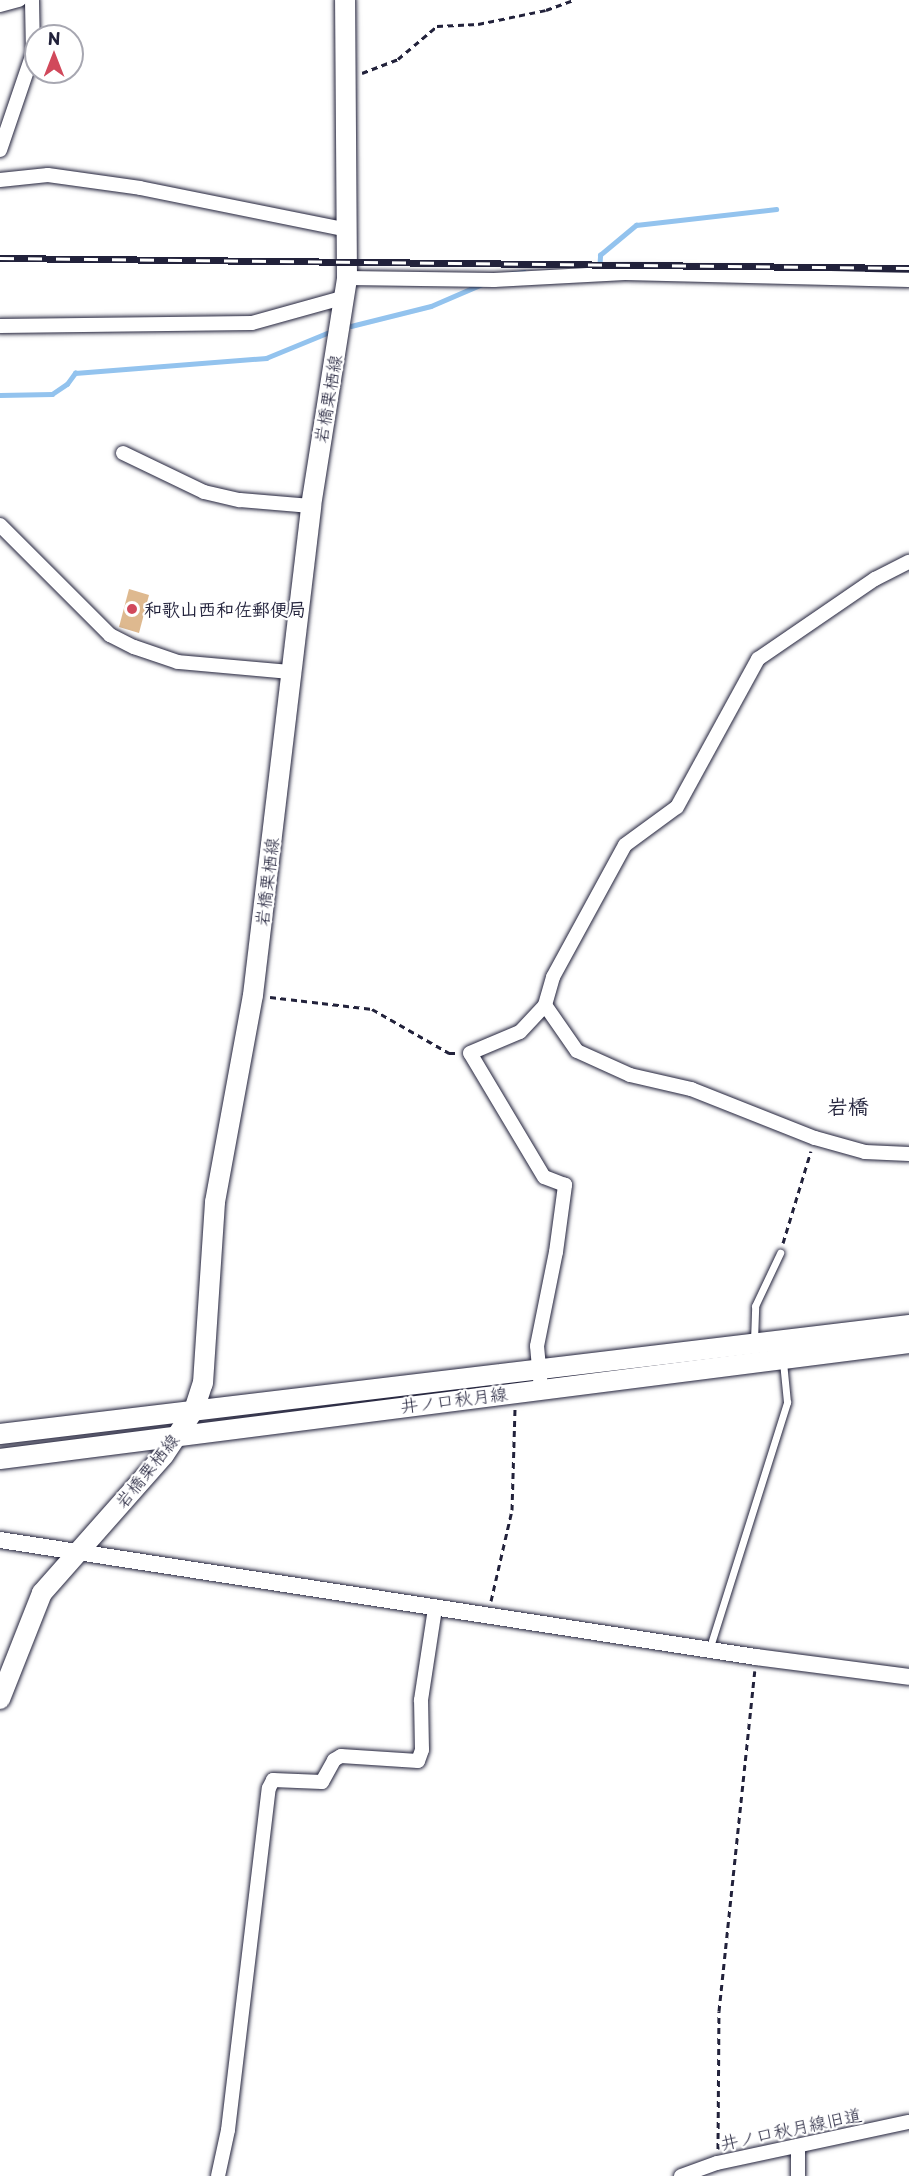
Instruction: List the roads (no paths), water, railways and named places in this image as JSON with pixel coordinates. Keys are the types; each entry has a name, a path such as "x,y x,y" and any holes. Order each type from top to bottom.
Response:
{"main road":[{"name":"岩橋栗栖線","path":"0,1699 42,1593 164,1455 194,1410 203,1383 215,1202 254,995 289,672 311,506 346,287 349,230 345,0"},
{"name":"井ノ口秋月線","path":"0,1459 514,1392 539,1380 754,1344 909,1325"},
{"name":"井ノ口秋月線","path":"0,1434 194,1410 783,1359 909,1343"}],"street":[{"path":"0,5 19,0"},
{"path":"0,150 33,54 32,0"},
{"path":"0,180 48,175 140,188 349,230"},
{"path":"0,326 252,322 346,287 625,273 909,280"},
{"path":"123,453 204,492 240,500 311,506"},
{"path":"0,525 110,635 134,647 178,662 289,672"},
{"path":"539,1380 537,1346 556,1252 565,1185 544,1177 470,1053 520,1032 545,1005 553,977 625,845 677,807 759,659 875,579 909,562"},
{"path":"545,1005 577,1051 630,1075 691,1089 814,1138 865,1152 909,1154"},
{"path":"0,1540 79,1549 756,1658 909,1677"},
{"path":"218,2176 228,2130 268,1788 273,1780 322,1782 334,1760 341,1756 418,1761 422,1750 421,1700 435,1608"},
{"name":"井ノ口秋月線旧道","path":"681,2176 717,2163 909,2122"},
{"path":"798,2146 798,2176"}],"lane":[{"path":"754,1344 755,1306 780,1253"},
{"path":"709,1650 787,1402 783,1359"}],"waterway":[{"path":"599,271 600,255 636,225 776,209"},
{"path":"503,275 524,272"},
{"path":"351,326 431,306 482,284"},
{"path":"0,395 52,394 67,384 75,373 266,358 327,333"}],"railway":[{"path":"0,258 909,268"}],"place":[{"name":"和歌山西和佐郵便局","path":"132,609"}],"district":[{"name":"岩橋","path":"848,1105"}]}
